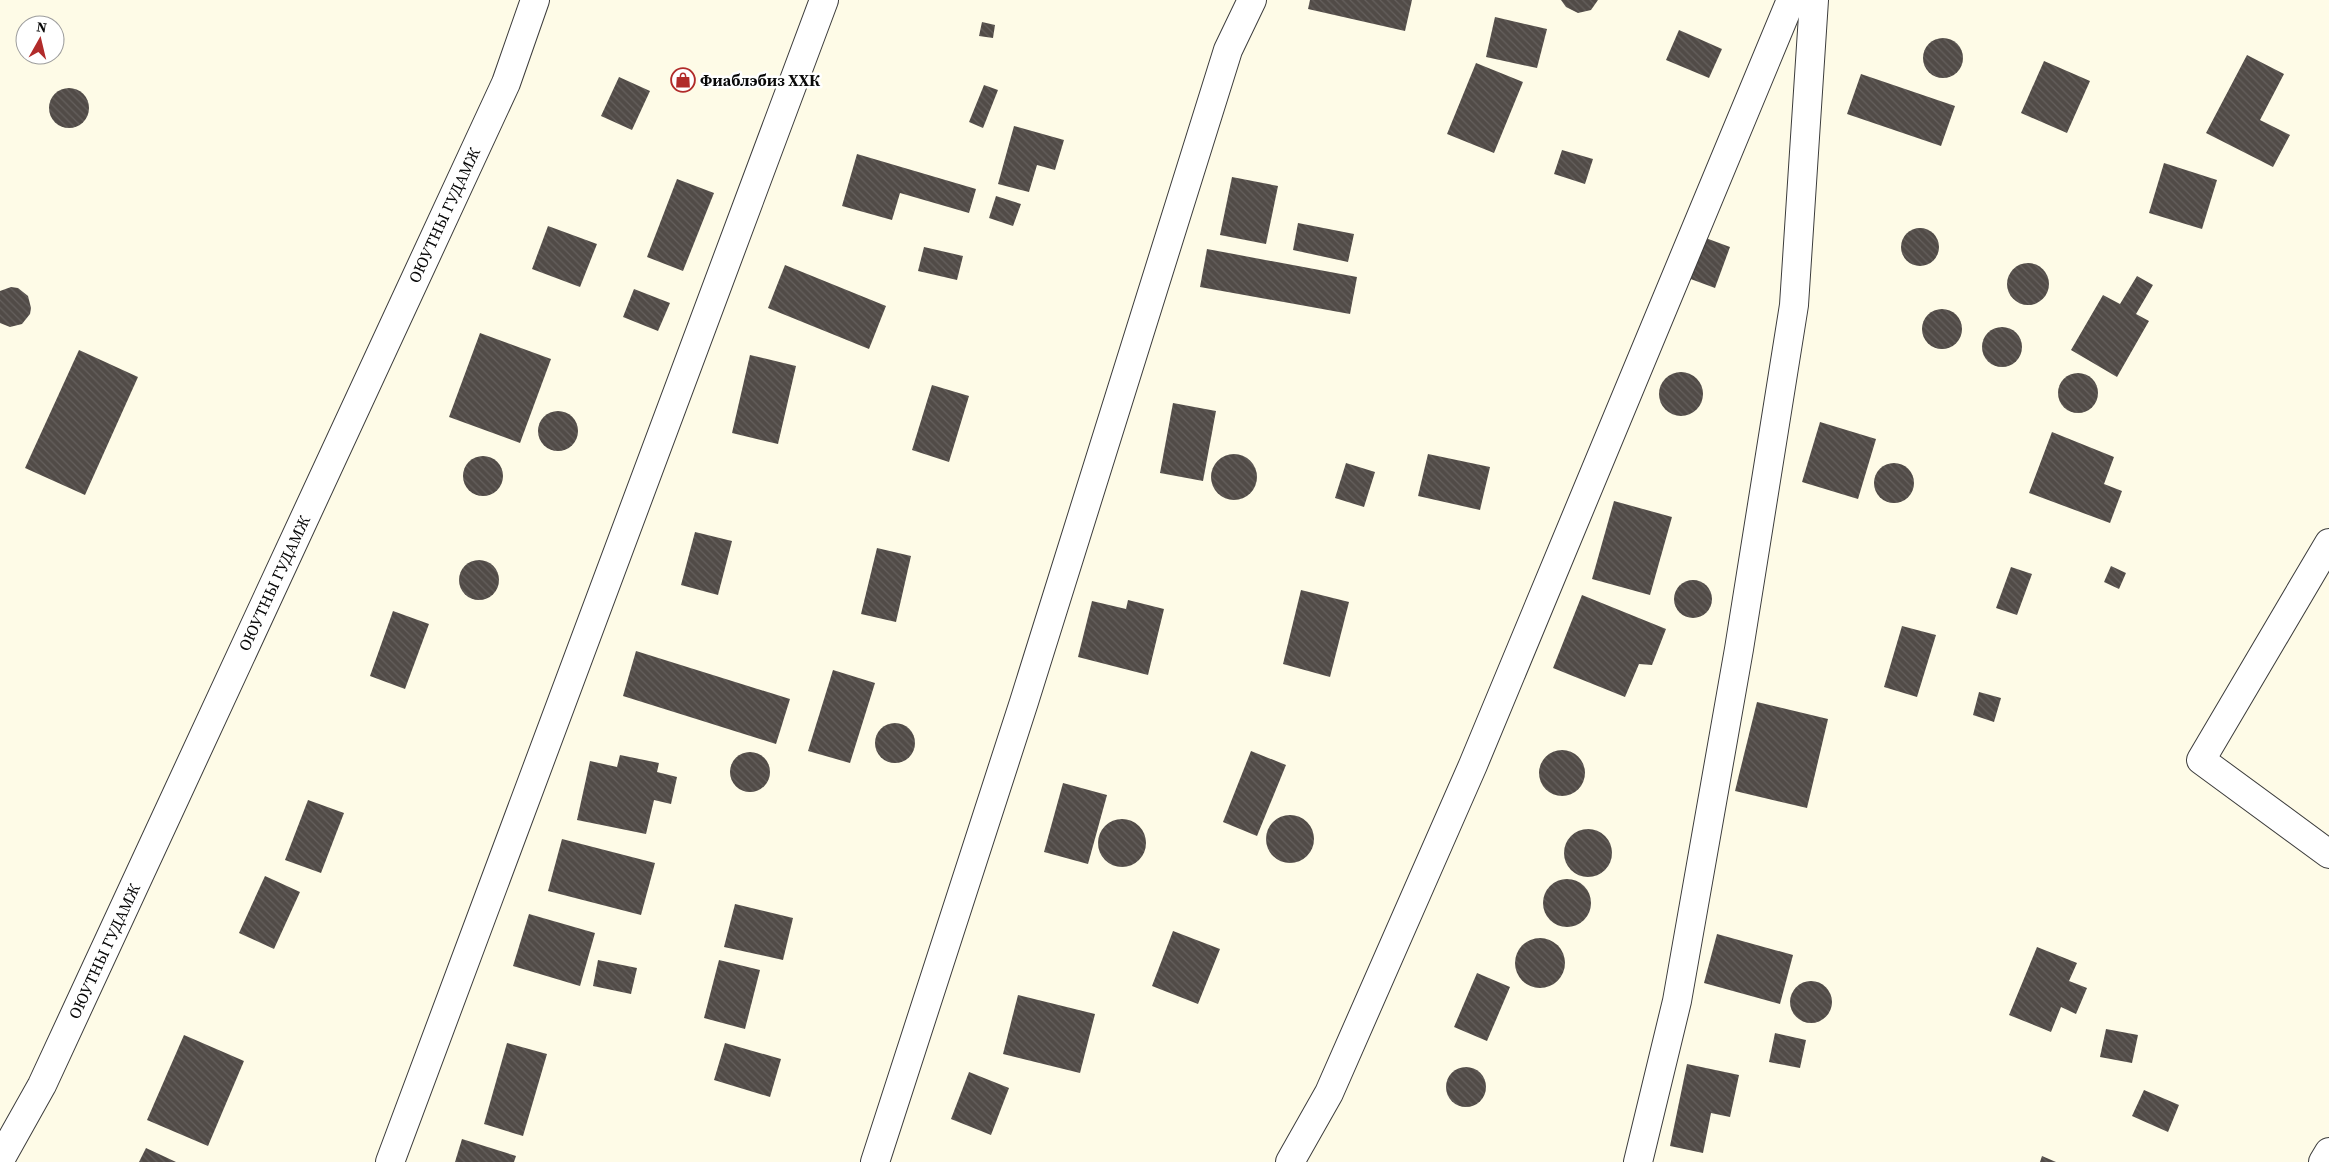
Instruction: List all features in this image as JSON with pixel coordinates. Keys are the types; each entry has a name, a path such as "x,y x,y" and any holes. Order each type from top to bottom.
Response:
{"street":[{"name":"ОЮУТНЫ ГУДАМЖ","path":"0,1160 46,1076 502,92 535,0"},
{"path":"390,1162 824,0"},
{"path":"875,1162 1024,702 1228,50 1252,0"},
{"path":"1290,1162 1329,1093 1469,774 1791,0"},
{"path":"1638,1162 1677,1001 1739,649 1794,304 1814,0"},
{"path":"2329,543 2201,760 2329,854"},
{"path":"2323,1162 2329,1152"}],"building":[{"path":"1310,0 1412,0 1405,31 1308,9"},
{"path":"1561,0 1598,0 1591,10 1578,13 1566,7"},
{"path":"1495,17 1547,29 1537,68 1486,57"},
{"path":"982,22 995,25 993,38 979,36"},
{"path":"1679,30 1722,49 1709,78 1666,60"},
{"path":"1943,38 1957,44 1963,58 1957,72 1943,78 1929,72 1923,58 1929,44"},
{"path":"2247,55 2284,74 2260,120 2290,135 2273,167 2206,133"},
{"path":"2044,61 2090,81 2067,133 2021,113"},
{"path":"1476,63 1523,82 1494,153 1447,134"},
{"path":"1861,74 1955,106 1941,146 1847,114"},
{"path":"619,77 650,91 632,130 601,116"},
{"path":"984,85 998,90 983,128 969,122"},
{"path":"65,88 73,88 80,91 86,97 89,108 86,119 80,125 73,128 65,128 58,125 52,119 49,112 49,104 52,97 58,91"},
{"path":"1014,126 1064,140 1055,170 1037,165 1029,192 998,184"},
{"path":"1562,150 1593,159 1585,184 1554,174"},
{"path":"857,154 976,189 969,213 900,193 892,220 842,206"},
{"path":"2164,163 2217,180 2202,229 2149,213"},
{"path":"1232,177 1278,186 1266,244 1220,235"},
{"path":"677,179 714,193 683,271 647,257"},
{"path":"996,196 1021,204 1013,226 989,218"},
{"path":"1298,223 1354,234 1348,262 1293,250"},
{"path":"548,226 597,244 580,287 532,269"},
{"path":"1920,228 1934,233 1939,247 1934,261 1920,266 1906,261 1901,247 1906,233"},
{"path":"1703,237 1730,247 1715,288 1688,278"},
{"path":"924,247 963,256 957,280 918,271"},
{"path":"1207,249 1357,277 1350,314 1200,287"},
{"path":"2032,263 2040,266 2046,272 2049,284 2046,296 2040,302 2024,305 2016,302 2010,296 2007,280 2010,272 2016,266"},
{"path":"785,265 886,306 869,349 768,308"},
{"path":"2137,276 2153,285 2136,314 2149,321 2117,377 2071,350 2103,295 2120,304"},
{"path":"11,287 18,288 28,296 31,308 30,314 22,324 10,327 0,323 0,291"},
{"path":"634,289 670,303 658,331 623,317"},
{"path":"1942,309 1953,312 1959,318 1962,329 1959,340 1953,346 1942,349 1931,346 1925,340 1922,329 1925,318 1931,312"},
{"path":"2006,327 2013,330 2019,336 2022,347 2021,355 2013,364 2006,367 1998,367 1991,364 1983,355 1982,343 1985,336 1994,328"},
{"path":"480,333 551,359 520,443 449,417"},
{"path":"79,350 138,377 85,495 25,468"},
{"path":"750,355 796,366 778,444 732,433"},
{"path":"1681,372 1697,378 1703,394 1697,410 1681,416 1665,410 1659,394 1665,378"},
{"path":"2078,373 2092,379 2098,393 2092,407 2078,413 2064,407 2058,393 2064,379"},
{"path":"932,385 969,396 949,462 912,450"},
{"path":"1173,403 1216,411 1203,481 1160,473"},
{"path":"558,411 572,417 578,431 572,445 558,451 544,445 538,431 544,417"},
{"path":"1820,422 1876,439 1858,499 1802,482"},
{"path":"2052,432 2114,457 2104,484 2122,491 2110,523 2029,493"},
{"path":"1239,454 1251,460 1256,468 1256,486 1251,494 1243,499 1229,500 1217,494 1212,486 1211,472 1217,460 1225,455"},
{"path":"1428,454 1490,467 1480,510 1418,496"},
{"path":"479,456 487,456 494,459 500,465 503,476 500,487 494,493 487,496 479,496 472,493 466,487 463,480 463,472 466,465 472,459"},
{"path":"1346,463 1375,472 1364,507 1335,498"},
{"path":"1890,463 1898,463 1905,466 1911,472 1914,483 1911,494 1905,500 1898,503 1890,503 1883,500 1877,494 1874,487 1874,479 1877,472 1883,466"},
{"path":"1614,501 1672,517 1650,595 1592,579"},
{"path":"695,532 732,541 718,595 681,585"},
{"path":"877,548 911,556 896,622 861,614"},
{"path":"475,560 483,560 490,563 496,569 499,580 496,591 490,597 483,600 475,600 468,597 462,591 459,584 459,576 462,569 468,563"},
{"path":"2111,566 2126,573 2119,589 2104,582"},
{"path":"2011,567 2032,574 2017,615 1996,608"},
{"path":"1693,580 1706,586 1712,599 1706,612 1693,618 1680,612 1674,599 1680,586"},
{"path":"1301,590 1349,602 1330,677 1283,664"},
{"path":"1582,595 1666,629 1652,665 1639,664 1625,697 1553,668"},
{"path":"1128,600 1164,609 1148,675 1078,657 1092,601 1126,609"},
{"path":"393,611 429,624 405,689 370,676"},
{"path":"1902,626 1936,635 1917,697 1884,687"},
{"path":"636,651 790,699 776,744 623,696"},
{"path":"833,670 875,683 850,763 808,751"},
{"path":"1979,692 2001,698 1994,722 1973,715"},
{"path":"1757,702 1828,719 1807,808 1735,791"},
{"path":"899,723 906,726 912,732 915,743 914,751 906,760 899,763 891,763 884,760 876,751 875,739 878,732 887,724"},
{"path":"1567,750 1579,756 1584,764 1584,782 1579,790 1571,795 1557,796 1545,790 1540,782 1539,768 1545,756 1553,751"},
{"path":"1251,751 1286,765 1257,836 1223,822"},
{"path":"746,752 754,752 761,755 767,761 770,772 767,783 761,789 754,792 746,792 739,789 733,783 730,776 730,768 733,761 739,755"},
{"path":"620,755 659,763 657,772 677,777 671,804 654,800 646,834 577,820 590,761 617,767"},
{"path":"1063,783 1107,795 1088,864 1044,852"},
{"path":"308,800 344,813 321,873 285,860"},
{"path":"1290,815 1299,817 1307,822 1312,830 1314,839 1312,848 1307,856 1299,861 1290,863 1281,861 1273,856 1268,848 1266,839 1268,830 1273,822 1281,817"},
{"path":"1122,819 1131,821 1139,826 1144,834 1146,843 1144,852 1139,860 1131,865 1122,867 1113,865 1105,860 1100,852 1098,843 1100,834 1105,826 1113,821"},
{"path":"1588,829 1597,831 1605,836 1610,844 1612,853 1610,862 1605,870 1597,875 1588,877 1579,875 1571,870 1566,862 1564,853 1566,844 1571,836 1579,831"},
{"path":"562,839 655,863 641,915 548,891"},
{"path":"265,876 300,892 274,949 239,933"},
{"path":"1567,879 1576,881 1584,886 1589,894 1591,903 1589,912 1584,920 1576,925 1567,927 1558,925 1550,920 1545,912 1543,903 1545,894 1550,886 1558,881"},
{"path":"735,904 793,918 783,960 724,947"},
{"path":"529,914 595,933 580,986 513,966"},
{"path":"1173,931 1220,949 1198,1004 1152,986"},
{"path":"1717,934 1793,955 1780,1004 1704,983"},
{"path":"1535,938 1545,938 1558,945 1565,958 1565,968 1558,981 1545,988 1535,988 1526,984 1519,977 1515,968 1515,958 1519,949 1526,942"},
{"path":"2037,947 2077,963 2069,981 2087,988 2076,1014 2061,1007 2051,1032 2009,1015"},
{"path":"598,960 637,968 631,994 593,986"},
{"path":"719,960 760,970 745,1029 704,1018"},
{"path":"1477,973 1510,987 1487,1041 1454,1027"},
{"path":"1815,981 1823,984 1829,990 1832,1002 1829,1014 1823,1020 1807,1023 1799,1020 1793,1014 1790,998 1793,990 1799,984"},
{"path":"1018,995 1095,1014 1080,1073 1003,1054"},
{"path":"2106,1029 2138,1035 2132,1063 2100,1057"},
{"path":"1775,1033 1806,1040 1800,1068 1769,1062"},
{"path":"184,1035 244,1061 208,1146 147,1120"},
{"path":"507,1043 547,1054 523,1136 484,1124"},
{"path":"725,1043 781,1059 770,1097 714,1080"},
{"path":"1687,1064 1739,1075 1730,1117 1711,1113 1703,1153 1670,1146"},
{"path":"1462,1067 1470,1067 1477,1070 1483,1076 1486,1087 1483,1098 1477,1104 1470,1107 1462,1107 1455,1104 1449,1098 1446,1091 1446,1083 1449,1076 1455,1070"},
{"path":"969,1072 1009,1088 991,1135 951,1119"},
{"path":"2144,1090 2179,1105 2168,1132 2132,1116"},
{"path":"462,1139 516,1156 514,1162 455,1162"},
{"path":"146,1148 176,1162 139,1162"},
{"path":"2042,1156 2056,1162 2040,1162"}],"place":[{"name":"Фиаблэбиз ХХК","path":"683,80"}]}
